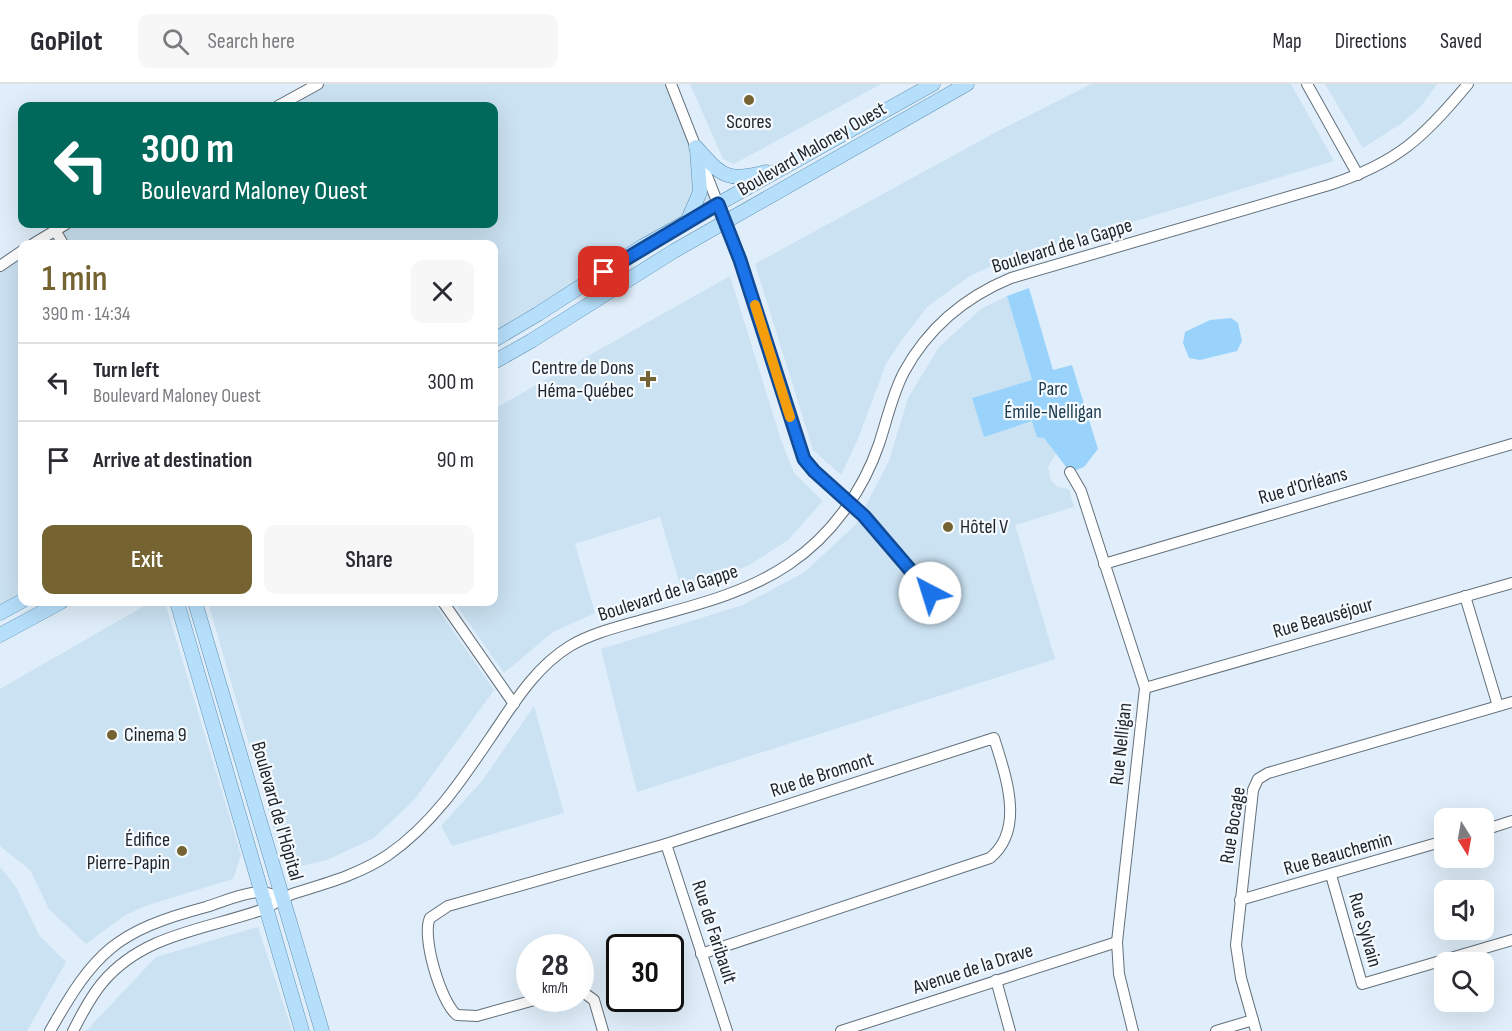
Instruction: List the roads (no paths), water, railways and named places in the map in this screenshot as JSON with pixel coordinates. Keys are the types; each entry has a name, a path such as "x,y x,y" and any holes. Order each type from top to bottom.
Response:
{"main road":[{"name":"Boulevard Maloney Ouest","path":"498,338 688,221 933,84"},
{"name":"Boulevard Maloney Ouest","path":"498,360 725,222 967,84"},
{"path":"696,147 717,171 730,178 783,168"},
{"path":"688,221 700,192 696,147"},
{"path":"0,613 18,603"},
{"path":"0,635 54,606"},
{"name":"Boulevard de l'Hôpital","path":"178,606 302,1031"},
{"name":"Boulevard de l'Hôpital","path":"196,606 322,1031"}],"street":[{"path":"285,102 318,84"},
{"path":"671,84 740,260 804,459 814,471 850,502 930,593"},
{"path":"1307,84 1358,175"},
{"name":"Boulevard de la Gappe","path":"73,1031 101,984 126,960 165,938 265,909 282,897 349,875 400,845 418,830 452,792 535,675 573,644 611,629 729,595 776,572 804,554 850,502 869,469 893,396 912,359 940,324 973,297 1011,278 1358,175 1385,163 1415,142 1468,84"},
{"path":"42,240 59,228"},
{"path":"55,230 61,240"},
{"path":"0,266 18,254"},
{"name":"Rue d'Orléans","path":"1104,564 1512,444"},
{"name":"Rue Nelligan","path":"1070,472 1081,491 1145,688 1117,942 1119,974 1133,1031"},
{"name":"Rue Beauséjour","path":"1145,688 1512,583"},
{"path":"1465,596 1498,706"},
{"path":"446,606 514,704"},
{"name":"Rue Bocage","path":"1255,1025 1237,956 1240,900 1254,790 1262,775 1512,702"},
{"name":"Rue de Bromont","path":"516,1005 477,1016 457,1015 445,1000 427,938 430,918 448,906 666,844 994,738 1008,792 1008,826 1001,848 990,858 701,954"},
{"path":"1494,827 1512,821"},
{"name":"Rue de Faribault","path":"666,844 727,1031"},
{"name":"Rue Beauchemin","path":"1240,900 1434,844"},
{"name":"Rue Sylvain","path":"1331,875 1362,984 1512,940"},
{"path":"50,1031 73,990 89,969 117,942 147,925 260,892 282,897"},
{"name":"Avenue de la Drave","path":"841,1031 1117,942"},
{"path":"89,969 101,984"},
{"path":"996,980 1010,1031"},
{"path":"594,1000 603,1031"},
{"path":"1216,1031 1255,1025"}],"place":[{"name":"Scores","path":"749,100"},
{"name":"Centre de Dons Héma-Québec","path":"648,379"},
{"name":"Hôtel V","path":"948,527"},
{"name":"Cinema 9","path":"112,735"},
{"name":"Édifice Pierre-Papin","path":"182,851"}],"park label":[{"name":"Parc Émile-Nelligan","path":"1053,400"}]}
